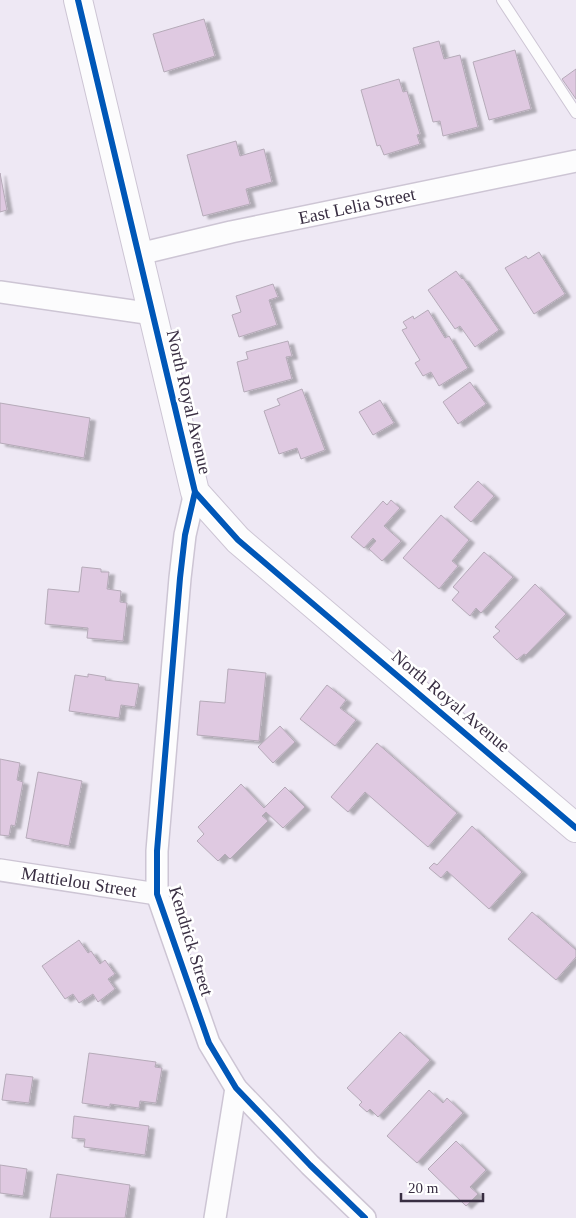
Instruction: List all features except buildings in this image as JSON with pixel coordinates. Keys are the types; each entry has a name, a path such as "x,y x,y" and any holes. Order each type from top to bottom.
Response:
{"street":[{"name":"North Royal Avenue","path":"78,0 195,492 238,540 576,828"},
{"name":"East Lelia Street","path":"139,254 231,232 576,161"},
{"path":"0,292 153,314"},
{"name":"Kendrick Street","path":"195,492 185,535 180,578 157,852 157,894 209,1043 236,1088 310,1165 365,1218"},
{"name":"Mattielou Street","path":"0,870 157,894"},
{"path":"216,1218 236,1088"}],"lane":[{"path":"502,0 576,112"}],"cycle path":[{"path":"78,0 195,492 238,540 576,828"},
{"path":"195,492 185,535 180,578 157,851 157,894 209,1043 236,1088 310,1165 365,1218"}]}
